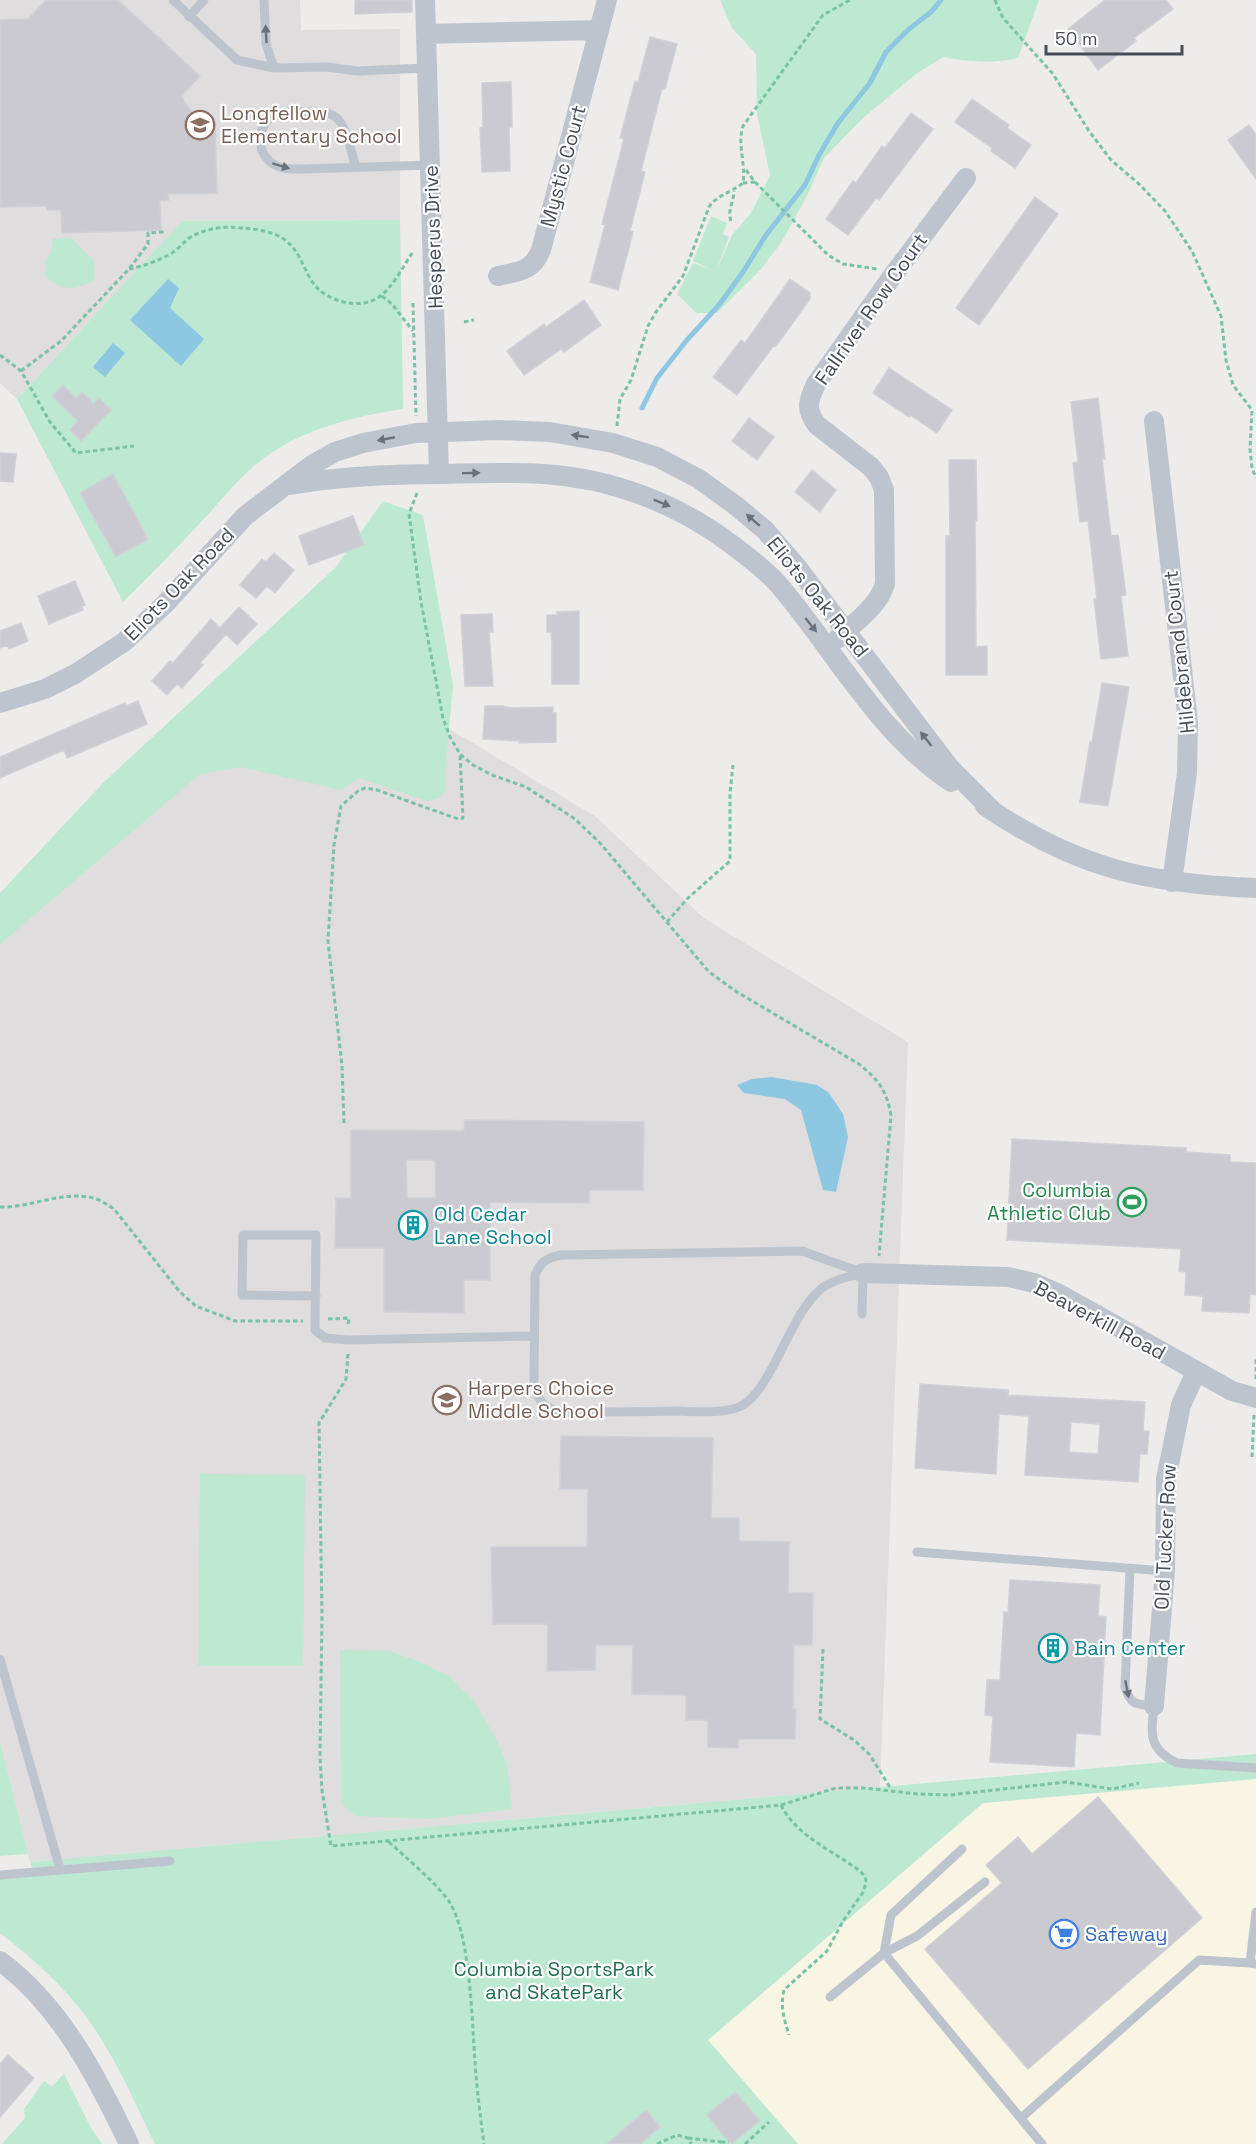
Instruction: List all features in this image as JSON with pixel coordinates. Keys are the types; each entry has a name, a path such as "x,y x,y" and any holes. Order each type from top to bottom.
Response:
{"street":[{"name":"Hesperus Drive","path":"425,0 439,474"},
{"name":"Mystic Court","path":"498,276 528,268 536,262 542,250 607,0"},
{"path":"426,34 599,30"},
{"name":"Fallriver Row Court","path":"828,646 877,602 885,584 884,490 872,467 817,425 810,416 810,396 816,384 891,278 966,178"},
{"name":"Hildebrand Court","path":"1154,421 1188,722 1187,773 1173,882"},
{"name":"Eliots Oak Road","path":"0,703 45,689 75,674 124,642 165,604 245,516 312,465 335,452 363,443 416,433 499,430 550,432 613,443 657,457 699,479 735,505 765,531 797,567 950,768 994,812"},
{"name":"Eliots Oak Road","path":"287,486 327,478 439,474 543,474 603,483 639,494 682,512 717,534 777,583 900,740 942,777 1018,828 1076,857 1131,874 1202,886 1256,888"},
{"name":"Beaverkill Road","path":"870,1273 1008,1277 1034,1283 1061,1295 1232,1391 1256,1398"},
{"name":"Old Tucker Row","path":"1154,1706 1165,1570 1166,1479 1181,1405 1196,1372"},
{"path":"0,1961 35,1993 69,2035 96,2075 129,2144"}],"lane":[{"path":"173,0 237,60 274,68 327,67 357,71 426,68"},
{"path":"189,17 204,0"},
{"path":"264,0 266,44 274,68"},
{"path":"356,167 341,123 332,114 323,112 282,113 269,120 263,128 260,137 263,154 275,166 284,169 431,165"},
{"path":"316,1296 242,1295 243,1235 316,1235 316,1296 315,1330 325,1338 348,1340 534,1336"},
{"path":"802,1251 870,1273 833,1282 820,1290 805,1306 762,1384 742,1405 730,1410 563,1412 548,1409 539,1401 534,1387 535,1275 539,1264 547,1258 561,1255 802,1251"},
{"path":"862,1314 870,1273"},
{"path":"917,1552 1165,1570"},
{"path":"1130,1568 1125,1687 1128,1699 1135,1704 1154,1706 1153,1742 1166,1758 1177,1763 1256,1768"},
{"path":"0,1659 60,1869"},
{"path":"962,1849 891,1914 884,1953 1042,2144"},
{"path":"0,1875 170,1861"},
{"path":"830,1997 884,1953 917,1936 985,1882"},
{"path":"1021,2118 1199,1960 1253,1963 1256,1912"}],"path":[{"path":"743,183 745,169 740,135 743,126 823,15 850,0"},
{"path":"995,0 1003,18 1053,74 1089,131 1111,160 1139,184 1165,212 1192,251 1221,316 1226,360 1233,385 1252,410 1250,449 1252,468 1256,477"},
{"path":"745,169 755,182 828,255 843,264 877,268 891,278"},
{"path":"613,443 620,399 631,380 648,326 683,276 714,200 743,183 755,182"},
{"path":"730,221 734,190"},
{"path":"129,269 146,266 172,253 188,239 205,231 223,227 267,232 283,238 294,248 314,283 325,296 341,302 362,302 381,296 412,253 412,264"},
{"path":"21,371 61,341 129,269 148,244 148,233 164,232"},
{"path":"381,296 392,304 414,332"},
{"path":"409,418 416,417 413,298"},
{"path":"464,322 474,320"},
{"path":"0,355 21,371 50,422 76,453 134,446"},
{"path":"417,495 409,514 421,602 443,718 460,754 473,765 492,775 526,787 575,819 600,843 709,972 736,992 859,1064 878,1079 887,1095 891,1114 870,1273"},
{"path":"344,1124 342,1066 328,941 334,845 341,806 357,790 365,788 458,819 463,818 460,754"},
{"path":"667,922 688,898 730,861 730,793 733,765"},
{"path":"0,1207 71,1197 89,1197 101,1201 114,1209 180,1292 196,1306 235,1321 349,1318 349,1366 346,1379 319,1423 322,1546 320,1757 322,1790 331,1846 781,1805 836,1788 891,1789 917,1794 950,1795 1066,1782 1112,1789 1139,1784"},
{"path":"823,1649 820,1719 854,1740 870,1755 891,1789"},
{"path":"781,1805 788,1820 801,1832 856,1868 866,1880 864,1891 843,1921 827,1950 784,1990 781,1999 782,2009 789,2034"},
{"path":"388,1841 450,1903 457,1919 470,1993 484,2144"},
{"path":"745,2144 769,2122"},
{"path":"657,2144 677,2135 721,2143 729,2142"},
{"path":"688,2138 691,2144"}],"shaded area":[{"name":"Longfellow Elementary School","path":"0,0 300,0 301,30 400,29 400,220 182,221 17,399 0,383"},
{"name":"Harpers Choice Middle School","path":"431,718 595,816 705,919 908,1042 880,1787 30,1862 0,1757 0,905 149,766"},
{"path":"1256,1779 1256,2144 798,2144 708,2040 983,1803"}],"green space":[{"path":"720,0 1039,0 1018,58 981,62 943,57 916,74 863,118 824,158 807,196 781,243 761,269 717,313 696,313 677,294 693,263 714,271 693,261 711,216 727,223 723,234 729,237 716,272 732,235 751,213 770,175 757,114 756,54 732,28"},
{"path":"400,220 403,409 368,415 332,425 298,438 267,456 241,478 123,602 17,399 182,221"},
{"path":"71,238 94,261 94,281 74,288 58,285 45,276 46,259 52,253 52,239"},
{"path":"383,501 423,515 453,685 445,773 446,789 439,798 427,801 359,778 341,790 241,767 200,774 0,944 0,893 104,782 335,568"},
{"path":"200,1474 305,1475 303,1666 198,1666"},
{"path":"340,1650 389,1651 448,1676 474,1701 495,1737 507,1764 512,1809 429,1819 355,1816 341,1803"},
{"path":"0,1742 28,1854 0,1856"},
{"name":"Columbia SportsPark and SkatePark","path":"1256,1754 1256,1779 983,1803 708,2040 798,2144 155,2144 117,2067 82,2011 57,1983 0,1933 0,1877 34,1873 30,1862"},
{"path":"64,2074 91,2128 102,2144 2,2144 25,2118 24,2109 44,2081 52,2086"}],"water":[{"path":"168,279 179,288 170,308 204,339 181,366 130,320"},
{"path":"113,343 125,353 105,377 93,367"},
{"path":"772,1077 817,1085 829,1093 843,1114 848,1137 836,1192 823,1190 801,1110 785,1099 744,1093 737,1085 752,1079"}],"building":[{"path":"46,0 118,0 200,76 181,96 191,111 191,124 215,123 217,193 168,194 169,200 160,201 161,230 62,233 61,210 47,210 47,206 0,207 0,20 28,19"},
{"path":"355,0 412,0 412,12 355,14"},
{"path":"1105,0 1166,0 1173,9 1134,38 1136,41 1098,70 1068,29"},
{"path":"650,37 677,44 665,89 662,88 641,171 645,172 618,290 590,282 624,139 620,138 635,81 638,82"},
{"path":"511,82 510,171 482,172 480,128 483,127 482,83"},
{"path":"972,99 1009,125 1007,128 1031,145 1015,168 991,151 992,148 955,122"},
{"path":"911,113 933,129 879,200 876,198 848,235 826,219 853,181 856,183 882,146 885,148"},
{"path":"1249,125 1256,135 1256,179 1228,140"},
{"path":"1035,197 1058,214 979,325 956,308"},
{"path":"790,279 810,293 810,299 737,395 713,377 741,340 745,343"},
{"path":"584,300 601,325 564,352 561,349 524,375 507,351 544,324 546,327"},
{"path":"889,368 952,410 937,433 873,393"},
{"path":"63,385 76,398 82,392 94,404 99,398 111,410 81,441 70,430 78,421 52,396"},
{"path":"1098,398 1111,536 1118,535 1126,595 1121,596 1128,656 1101,659 1088,521 1080,522 1073,463 1078,462 1071,402"},
{"path":"749,418 774,437 757,460 732,441"},
{"path":"0,453 16,454 13,482 0,481"},
{"path":"949,460 976,460 976,647 987,646 987,675 946,675 946,536 950,536"},
{"path":"812,470 836,490 820,512 795,492"},
{"path":"113,474 148,539 116,557 80,493"},
{"path":"353,516 364,545 309,565 299,536"},
{"path":"274,553 294,570 275,593 267,586 256,598 240,585 262,559 266,562"},
{"path":"75,581 85,605 82,606 83,610 49,624 38,596"},
{"path":"239,607 257,624 237,645 226,634 200,663 203,665 182,688 177,684 167,695 152,681 170,661 173,663 211,619 220,628"},
{"path":"579,611 579,684 552,684 552,642 551,632 547,632 547,615"},
{"path":"492,614 493,632 489,632 493,686 465,686 461,615"},
{"path":"21,623 28,641 9,649 8,645 0,648 0,631"},
{"path":"1102,683 1129,687 1108,806 1080,802"},
{"path":"138,701 147,724 67,758 64,750 0,778 0,757 125,703 126,706"},
{"path":"485,706 553,707 553,713 556,713 556,742 519,743 519,741 483,739"},
{"name":"Old Cedar Lane School","path":"465,1120 644,1122 643,1190 589,1190 589,1203 490,1202 490,1280 464,1280 464,1313 384,1312 384,1248 335,1248 336,1198 351,1198 351,1130 464,1131","holes":["406,1160 435,1160 436,1198 407,1198"]},
{"name":"Columbia Athletic Club","path":"1012,1139 1186,1148 1186,1152 1230,1155 1230,1162 1256,1163 1256,1295 1250,1294 1249,1313 1202,1311 1203,1296 1185,1295 1186,1272 1179,1271 1181,1249 1007,1240"},
{"path":"920,1384 1008,1390 1008,1395 1145,1402 1143,1431 1149,1431 1147,1454 1140,1454 1138,1482 1025,1475 1029,1416 999,1414 996,1474 915,1468","holes":["1071,1422 1100,1424 1098,1454 1069,1452"]},
{"name":"Harpers Choice Middle School","path":"561,1436 713,1438 711,1518 739,1518 739,1541 789,1542 788,1593 813,1593 812,1645 794,1645 795,1739 738,1739 738,1748 708,1747 708,1720 686,1720 686,1695 632,1694 633,1645 596,1645 595,1670 547,1671 548,1624 493,1624 491,1547 587,1547 588,1489 560,1489"},
{"name":"Bain Center","path":"1010,1580 1100,1585 1098,1616 1106,1617 1100,1735 1076,1733 1074,1767 990,1762 993,1716 985,1715 987,1680 1000,1680 1004,1612 1008,1613"},
{"name":"Safeway","path":"1098,1797 1202,1918 1028,2069 925,1949 1002,1883 986,1865 1018,1837 1032,1854"},
{"path":"8,2055 34,2078 0,2117 0,2064"},
{"path":"735,2092 760,2121 731,2144 707,2115"},
{"path":"646,2110 660,2127 640,2144 607,2144"}],"waterway":[{"path":"642,408 657,378 719,305 766,235 805,185 838,123 870,83 886,52 909,29 931,12 941,0"}],"place":[{"name":"Longfellow Elementary School","path":"200,125"},
{"name":"Columbia Athletic Club","path":"1132,1202"},
{"name":"Old Cedar Lane School","path":"413,1225"},
{"name":"Harpers Choice Middle School","path":"447,1400"},
{"name":"Bain Center","path":"1053,1648"},
{"name":"Safeway","path":"1064,1934"}]}
